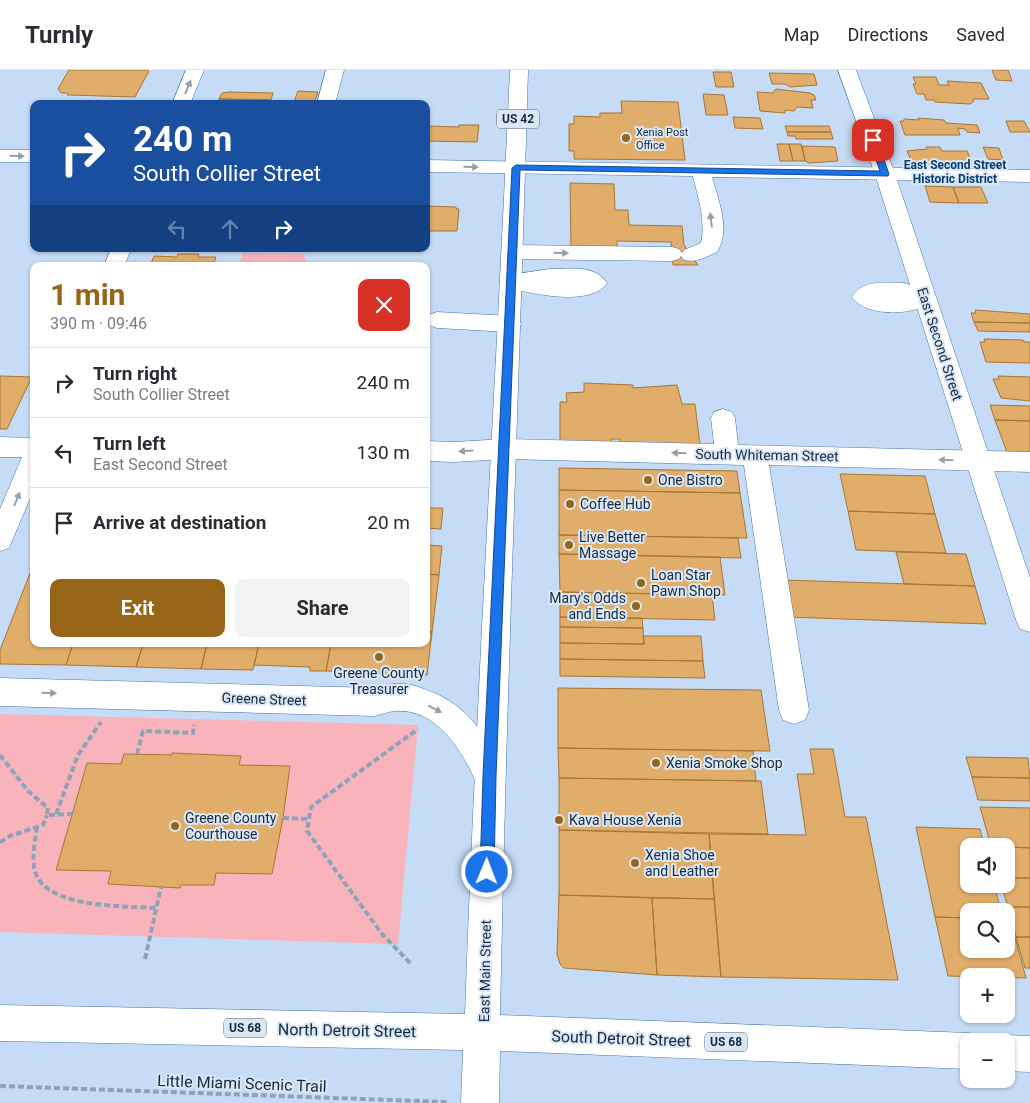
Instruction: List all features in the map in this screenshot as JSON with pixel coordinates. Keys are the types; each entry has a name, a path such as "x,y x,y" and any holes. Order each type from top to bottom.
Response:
{"main road":[{"path":"183,100 195,70"},
{"path":"327,100 335,70"},
{"name":"East Main Street","path":"483,1032 489,776 505,449 519,70"},
{"name":"East Second Street","path":"846,70 885,174 1030,620"},
{"path":"0,156 30,156"},
{"path":"430,166 1030,176"},
{"path":"691,252 714,237 709,198 701,171"},
{"path":"512,252 691,252 730,256"},
{"path":"437,320 510,324"},
{"path":"723,418 726,454"},
{"path":"0,447 30,448"},
{"name":"South Whiteman Street","path":"430,451 454,452 505,449 1030,462"},
{"path":"755,455 794,710"},
{"path":"0,540 30,468"},
{"name":"Greene Street","path":"0,692 375,702 388,697 410,699 437,709 460,725 478,749 489,776"},
{"name":"North Detroit Street","path":"0,1023 483,1032"},
{"name":"South Detroit Street","path":"483,1032 960,1051"},
{"name":"US 42","path":"480,1103 483,1032"},
{"path":"1015,1053 1030,1054"}],"path":[{"path":"56,814 73,761 87,738 107,716"},
{"path":"137,754 143,731 193,733 194,724 185,724"},
{"path":"410,963 382,934 307,830 311,807 418,729"},
{"path":"0,755 28,791 48,808 43,825 10,836 0,842"},
{"path":"47,814 72,814"},
{"path":"284,818 309,819"},
{"path":"37,827 33,856 39,880 60,896 95,904 156,908"},
{"path":"145,958 161,887"},
{"name":"Little Miami Scenic Trail","path":"0,1086 480,1103"}],"shaded area":[{"path":"243,253 304,254 306,261 306,262 240,262"},
{"path":"0,714 418,725 398,944 0,932"}],"building":[{"path":"69,70 149,71 135,97 67,95 68,93 61,93 58,89"},
{"path":"992,70 1008,70 1012,81 996,80"},
{"path":"713,72 731,72 734,87 716,87"},
{"path":"769,73 814,74 817,85 790,87 785,84 772,84"},
{"path":"913,77 936,77 939,85 949,85 947,81 981,83 989,99 973,99 974,101 970,104 926,100 924,94 917,94 913,84 916,84"},
{"path":"776,89 814,95 816,100 811,100 813,108 797,107 794,111 785,110 785,113 760,111 757,92 773,93"},
{"path":"298,91 318,92 315,100 295,100"},
{"path":"222,93 273,93 271,100 219,99"},
{"path":"703,94 724,95 728,115 706,115"},
{"path":"219,99 271,100 219,100"},
{"name":"Xenia Post Office","path":"621,101 678,102 685,160 574,159 574,151 569,151 569,124 574,124 574,116 600,117 600,113 622,113"},
{"path":"733,117 760,118 763,129 735,128"},
{"path":"918,118 944,120 946,123 977,125 980,133 967,132 965,129 958,128 960,135 905,135 900,121 904,121 904,119 919,120"},
{"path":"1006,121 1024,121 1030,132 1010,132"},
{"path":"459,125 479,125 477,142 430,141 430,126 459,127"},
{"path":"785,126 829,126 831,132 787,132"},
{"path":"787,132 831,132 833,139 796,139 795,136 788,136"},
{"path":"777,144 789,144 793,161 780,161"},
{"path":"789,144 801,144 805,161 793,161"},
{"path":"802,146 835,147 838,161 809,163 805,161"},
{"path":"926,147 940,147 942,151 967,151 972,162 982,162 985,169 970,169 967,164 912,163 907,151 927,149"},
{"path":"983,147 999,148 1003,160 988,159"},
{"path":"570,183 614,184 615,210 628,210 629,225 682,226 684,245 698,265 673,265 671,242 617,241 617,249 571,248"},
{"path":"925,186 953,187 959,203 930,202"},
{"path":"953,187 981,187 988,203 959,203"},
{"path":"430,206 456,207 456,209 459,209 457,231 430,231"},
{"path":"178,254 199,254 198,257 216,257 214,262 152,262 154,256 177,257"},
{"path":"975,310 1030,314 1030,323 974,322 971,313 976,313"},
{"path":"974,322 1030,323 1030,332 978,331"},
{"path":"984,339 1023,340 1024,342 1030,342 1030,363 986,362 980,342 985,342"},
{"path":"0,376 30,377 30,381 7,429 0,429"},
{"path":"998,376 1030,377 1030,401 1001,398 993,379 999,379"},
{"path":"584,383 633,385 633,388 677,385 682,404 695,404 700,445 620,443 620,439 611,439 612,447 560,442 560,402 567,402 566,393 584,392"},
{"path":"990,405 1030,406 1030,421 995,420"},
{"path":"995,420 1030,421 1030,455 1008,455"},
{"name":"One Bistro","path":"559,468 737,471 740,493 559,490"},
{"path":"840,474 925,476 935,514 848,511"},
{"path":"559,490 740,493 747,538 559,535"},
{"path":"430,508 443,508 441,529 430,528"},
{"path":"848,511 935,514 946,553 856,550"},
{"path":"559,535 738,538 741,558 559,554"},
{"path":"430,545 442,546 439,575 430,574"},
{"path":"896,552 966,554 975,586 904,584"},
{"name":"Loan Star Pawn Shop","path":"559,554 720,557 725,595 560,592"},
{"path":"30,573 30,647 72,647 66,665 0,664 0,650"},
{"path":"430,574 439,575 432,632 430,632"},
{"path":"782,580 975,586 986,624 787,617"},
{"name":"Mary's Odds and Ends","path":"560,592 712,595 715,620 560,617"},
{"path":"560,617 642,618 643,628 560,627"},
{"path":"560,627 643,628 644,644 560,643"},
{"name":"Greene County Treasurer","path":"430,632 432,632 427,675 326,671 330,647 430,647"},
{"path":"643,636 701,636 703,661 560,659 560,643 644,644"},
{"path":"72,647 142,647 136,667 66,665"},
{"path":"142,647 206,647 201,669 136,667"},
{"path":"206,647 258,647 253,670 201,669"},
{"path":"258,647 330,647 326,671 310,671 310,667 254,665"},
{"path":"560,659 703,661 705,678 560,676"},
{"path":"558,688 761,690 770,751 558,748"},
{"name":"Xenia Smoke Shop","path":"558,748 753,751 756,781 559,778"},
{"path":"810,749 833,749 845,817 866,817 898,980 721,977 709,834 806,835 797,774 814,774"},
{"name":"Greene County Courthouse","path":"172,753 241,756 239,765 290,766 283,818 272,874 216,873 214,885 181,885 180,888 108,884 111,871 56,870 87,763 121,764 124,754 172,755"},
{"path":"966,757 1028,758 1030,778 972,777"},
{"path":"972,777 1030,778 1030,801 978,800"},
{"path":"559,778 761,781 768,834 559,830"},
{"path":"980,807 1030,808 1030,848 1015,847 1015,838 989,838"},
{"path":"916,827 980,829 982,838 960,838 960,893 996,893 999,903 960,903 960,918 935,917"},
{"name":"Xenia Shoe and Leather","path":"559,830 709,834 714,899 559,895"},
{"path":"1015,847 1030,848 1030,878 1015,878"},
{"path":"1015,878 1030,878 1030,907 1015,907 1015,903 1007,903 1004,893 1015,893"},
{"path":"559,895 652,898 657,975 564,968 560,964 557,954"},
{"path":"652,898 714,899 721,977 657,975"},
{"path":"1015,907 1030,907 1030,937 1016,937"},
{"path":"935,917 960,918 960,958 1015,958 1015,937 1026,978 1015,978 1015,968 960,968 960,976 948,976"},
{"path":"1016,937 1030,937 1030,968 1025,968"}],"place":[{"name":"Xenia Post Office","path":"626,138"},
{"name":"One Bistro","path":"648,480"},
{"name":"Coffee Hub","path":"570,504"},
{"name":"Live Better Massage","path":"569,545"},
{"name":"Loan Star Pawn Shop","path":"641,583"},
{"name":"Mary's Odds and Ends","path":"636,606"},
{"name":"Greene County Treasurer","path":"379,657"},
{"name":"Xenia Smoke Shop","path":"656,763"},
{"name":"Kava House Xenia","path":"559,820"},
{"name":"Greene County Courthouse","path":"175,826"},
{"name":"Xenia Shoe and Leather","path":"635,863"}],"district":[{"name":"East Second Street Historic District","path":"955,172"}],"route":[{"path":"487,872 489,776 516,168 885,174 873,140"}]}
